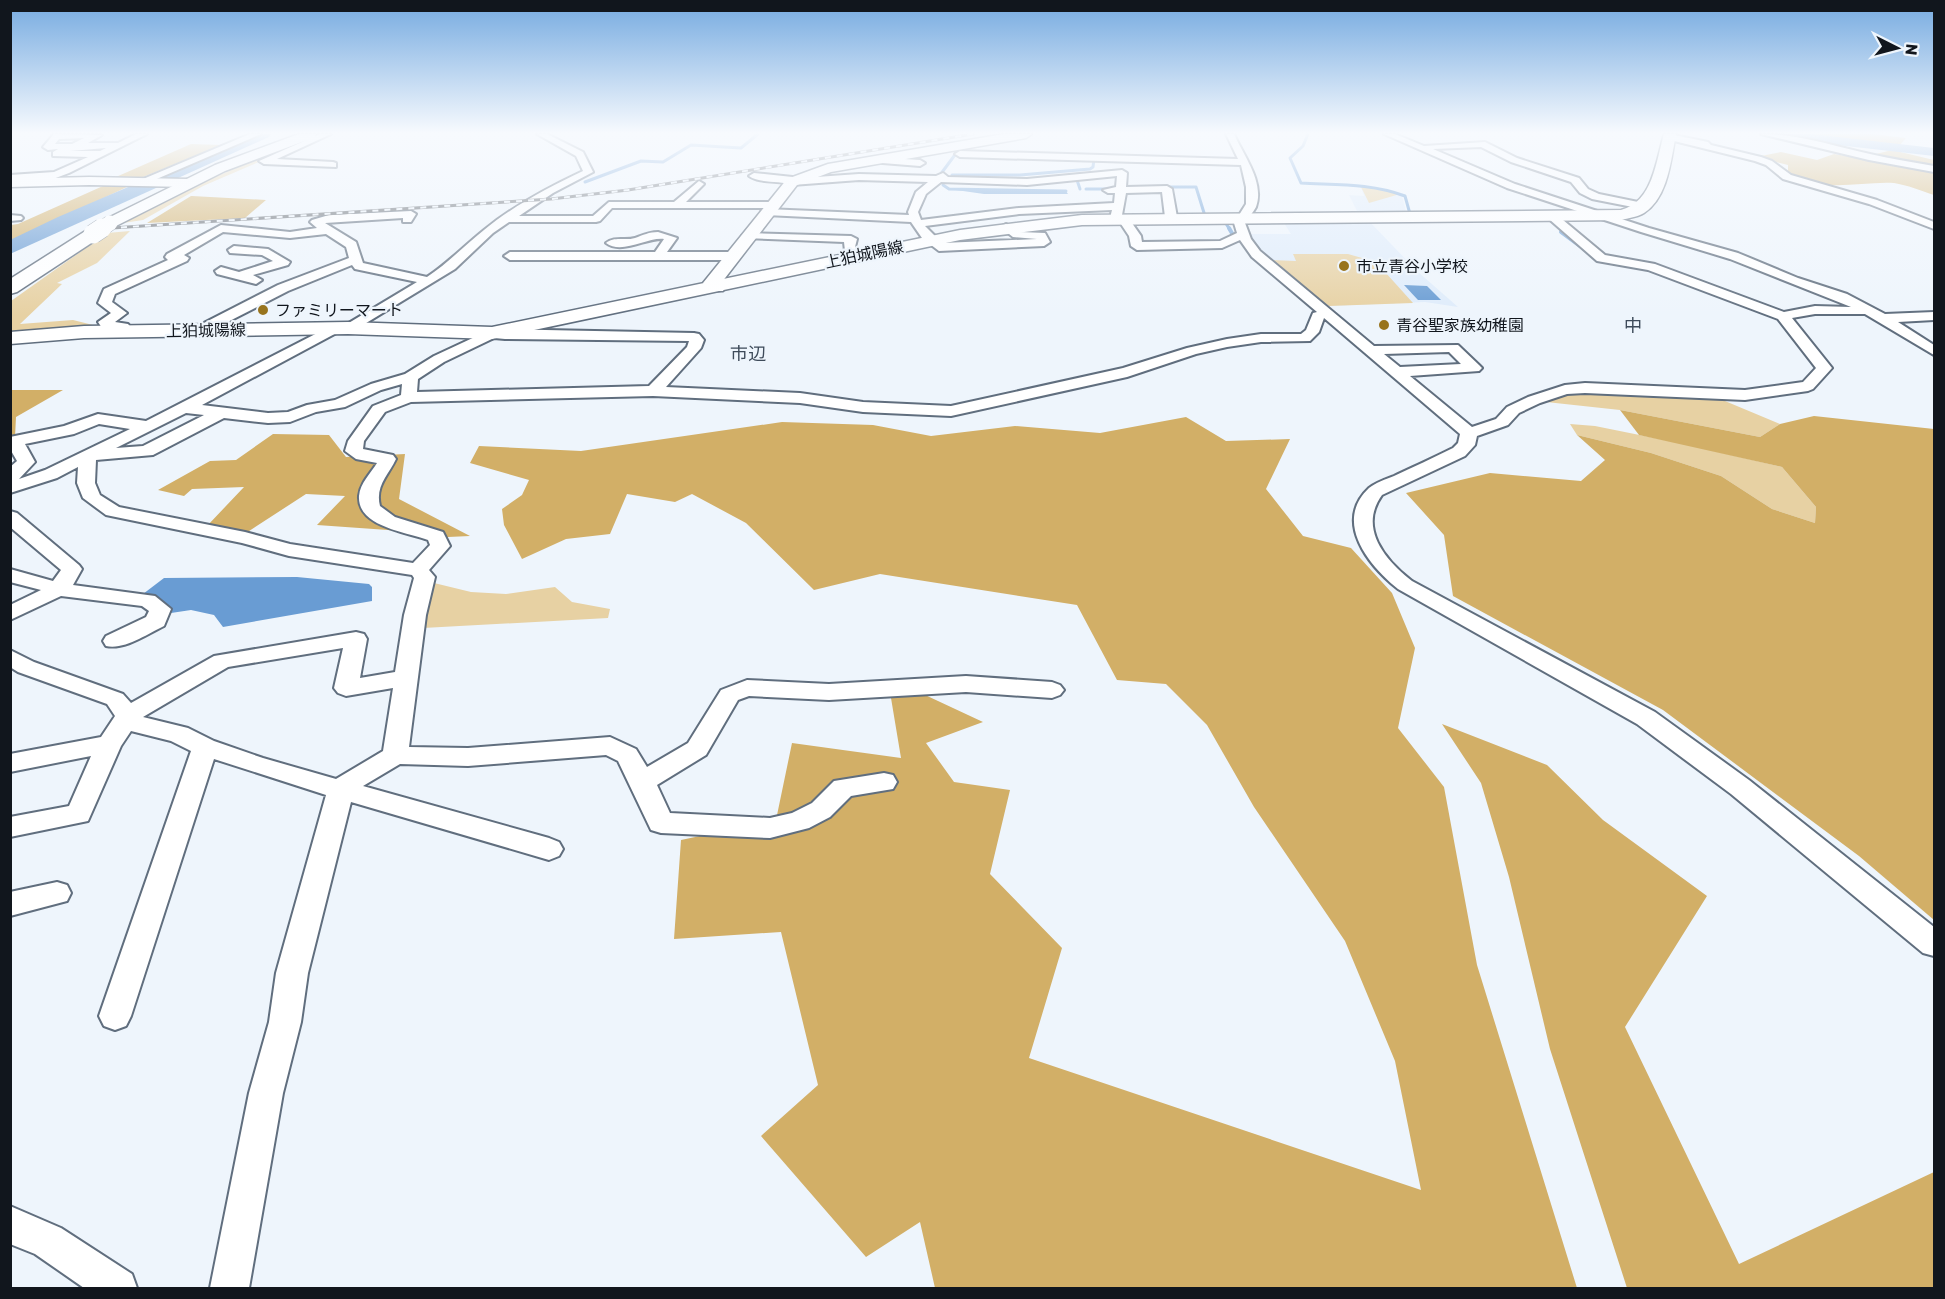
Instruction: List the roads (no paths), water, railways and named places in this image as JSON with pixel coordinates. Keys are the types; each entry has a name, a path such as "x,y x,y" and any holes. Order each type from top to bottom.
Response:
{"main road":[{"path":"10,288 110,223 165,195"},
{"path":"716,287 712,283 765,211 780,195"},
{"path":"1643,206 1649,195"},
{"name":"上狛城陽線","path":"10,338 66,333 201,330 342,329 492,333 716,287 859,254 1006,227 1119,214 1171,217 1241,226 1266,218 1603,216 1635,211 1643,206"}],"street":[{"path":"10,488 51,474 342,329 429,281 451,266 489,231 544,195"},
{"path":"678,203 687,195"},
{"path":"714,204 723,195"},
{"path":"915,195 910,204 916,222 931,241 939,247 1044,242 1041,235 1017,235 1006,227"},
{"path":"1072,207 1073,195"},
{"path":"1119,195 1119,214 1135,236 1137,246 1222,244 1241,226 1252,202"},
{"path":"1168,195 1171,217"},
{"path":"1251,195 1256,213 1266,218"},
{"path":"1537,195 1734,256 1793,281 1842,297 1877,314 1935,351"},
{"path":"1591,195 1643,206"},
{"path":"1848,195 1884,205 1935,226"},
{"path":"562,256 612,200 714,204 765,211 916,222 1072,207 1119,214"},
{"path":"765,211 797,200"},
{"path":"963,205 963,217"},
{"path":"127,331 123,327 107,325 105,322 120,313 105,303 109,292 183,258 171,257 221,228 290,235 329,218 371,219 411,214 407,220"},
{"path":"1553,217 1600,258 1651,267 1782,316 1815,310 1935,316"},
{"path":"507,219 596,219"},
{"path":"319,224 352,244 355,260 359,266 429,281"},
{"path":"1241,226 1256,254 1469,433"},
{"path":"597,243 631,243 650,236 671,238 658,256"},
{"path":"748,236 805,243 851,239 849,248 859,254"},
{"path":"234,250 264,252 284,262 241,275"},
{"path":"510,256 732,256"},
{"path":"201,330 283,288 355,260"},
{"path":"221,271 283,288"},
{"path":"418,570 440,546 436,536 392,524 376,515 368,500 372,484 387,459 362,455 354,451 356,441 379,409 409,397 653,391 800,398 863,407 951,411 1127,372 1215,346 1261,338 1305,338 1312,332 1318,316 1326,313"},
{"path":"1469,433 1502,422 1513,410 1534,400 1565,390 1585,388 1745,395 1808,386 1824,368 1823,364 1803,344 1782,316"},
{"path":"183,408 219,414 268,418 290,417 313,408 339,404 376,387 410,377 439,359 492,333 694,337 697,340 694,348 653,391"},
{"path":"1373,350 1453,348 1474,368 1399,372"},
{"path":"409,397 410,377"},
{"path":"88,456 147,451 219,414"},
{"path":"10,478 26,462 13,442 68,430 98,419 147,426"},
{"path":"1469,433 1466,445 1459,452 1376,491 1366,501 1362,526 1377,558 1388,574 1646,718 1740,787 1935,944"},
{"path":"88,456 86,483 92,498 113,511 245,538 289,550 418,570 425,577 415,615 395,755"},
{"path":"10,517 72,569 69,578 58,589 10,614"},
{"path":"10,575 58,589 132,596 148,600 160,609 156,621 114,641"},
{"path":"10,827 79,814 108,744 126,719 222,661 356,639 346,688 406,678"},
{"path":"10,657 26,667 115,699 126,719 179,734 205,747 255,765 549,849"},
{"path":"642,782 697,749 729,695 747,688 829,692 966,684 1052,690"},
{"path":"10,763 108,744"},
{"path":"229,1288 266,1093 285,1022 292,973 341,788 395,755 468,757 610,746 627,755 661,824 770,828 799,821 821,810 843,788 884,782"},
{"path":"115,1016 205,747"},
{"path":"10,904 57,893"},
{"path":"10,1225 48,1241 118,1288"}],"water":[{"path":"1404,285 1427,286 1441,300 1418,300"},
{"path":"297,577 369,584 372,587 372,601 223,627 214,615 191,610 171,613 160,599 143,594 164,578"}],"waterway":[{"path":"10,248 125,195"},
{"path":"1198,195 1205,216"},
{"path":"1401,195 1405,196 1410,214 1416,214"},
{"path":"1219,221 1225,222 1230,230"},
{"path":"1229,228 1233,235"},
{"path":"1561,232 1588,252"}],"railway":[{"path":"97,229 588,195"}],"place":[{"name":"市立青谷小学校","path":"1344,266"},
{"name":"ファミリーマート","path":"263,310"},
{"name":"青谷聖家族幼稚園","path":"1384,325"}],"district":[{"name":"中","path":"1633,326"},
{"name":"市辺","path":"748,354"}]}
